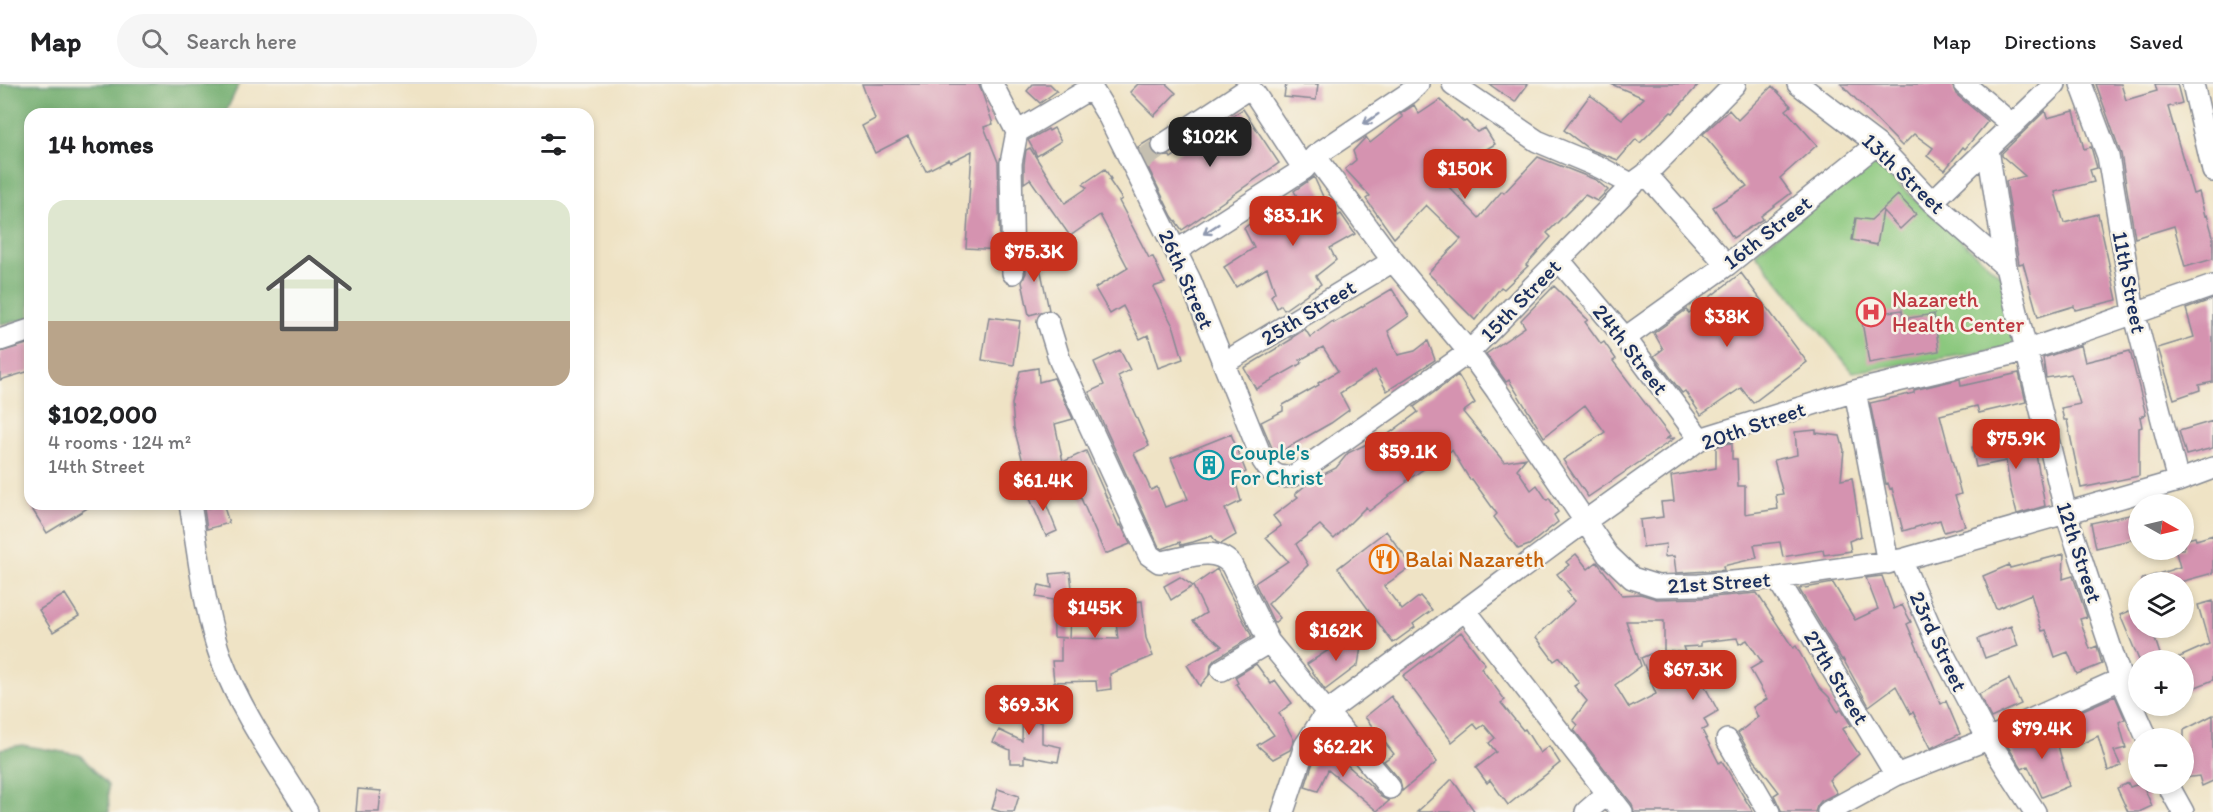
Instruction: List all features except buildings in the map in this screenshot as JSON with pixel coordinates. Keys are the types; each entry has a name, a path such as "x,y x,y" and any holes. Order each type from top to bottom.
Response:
{"street":[{"path":"992,84 1017,132 1011,163 1013,273"},
{"path":"1176,251 1310,163 1409,93 1418,84"},
{"path":"1453,84 1537,141 1599,167 1639,179 1727,265"},
{"name":"15th Street","path":"1277,477 1295,475 1468,352 1735,84"},
{"name":"13th Street","path":"1798,84 1877,144 1932,202 2006,267"},
{"path":"1964,84 2013,125"},
{"path":"1932,202 2055,84"},
{"name":"11th Street","path":"2081,84 2108,156 2134,312 2178,481"},
{"path":"2193,84 2213,171"},
{"path":"1017,132 1090,86"},
{"name":"26th Street","path":"1090,86 1137,163 1224,363 1263,461 1268,470 1277,477"},
{"name":"21st Street","path":"1163,145 1249,88 1255,93 1310,163 1468,352 1497,391 1584,522 1621,570 1645,584 1699,585 1777,578 1895,561 2178,481 2213,468"},
{"name":"16th Street","path":"1625,338 1727,265 1877,144"},
{"name":"12th Street","path":"1988,149 2006,267 2066,513 2121,679 2142,728"},
{"name":"24th Street","path":"1559,260 1625,338 1700,439"},
{"name":"25th Street","path":"1224,363 1393,261"},
{"name":"20th Street","path":"1326,713 1700,439 1855,391 2025,351 2213,286"},
{"path":"1048,322 1060,361 1149,555 1159,562 1213,553 1226,559 1231,564 1269,642 1390,788"},
{"path":"0,340 24,332"},
{"name":"23rd Street","path":"1855,391 1895,561 1988,739 2035,812"},
{"path":"191,510 211,624 232,687 307,812"},
{"name":"27th Street","path":"1777,578 1896,775"},
{"path":"1465,609 1622,812"},
{"path":"1222,670 1269,642"},
{"path":"1828,812 1896,775 1988,739 2121,679"},
{"path":"1283,812 1305,746 1326,713"},
{"path":"1727,740 1769,812"},
{"path":"1586,812 1608,793"},
{"path":"2171,794 2178,810"}],"green space":[{"path":"0,84 239,84 228,108 24,108 24,320 0,324"},
{"path":"1872,161 2002,277 2015,347 1853,372 1755,253"},
{"path":"22,745 80,755 108,785 109,812 0,812 0,749"}],"tunnel":[{"path":"1142,160 1163,145"}],"place":[{"name":"Nazareth Health Center","path":"1871,312"},
{"name":"Couple's For Christ","path":"1209,465"},
{"name":"Balai Nazareth","path":"1384,559"}]}
